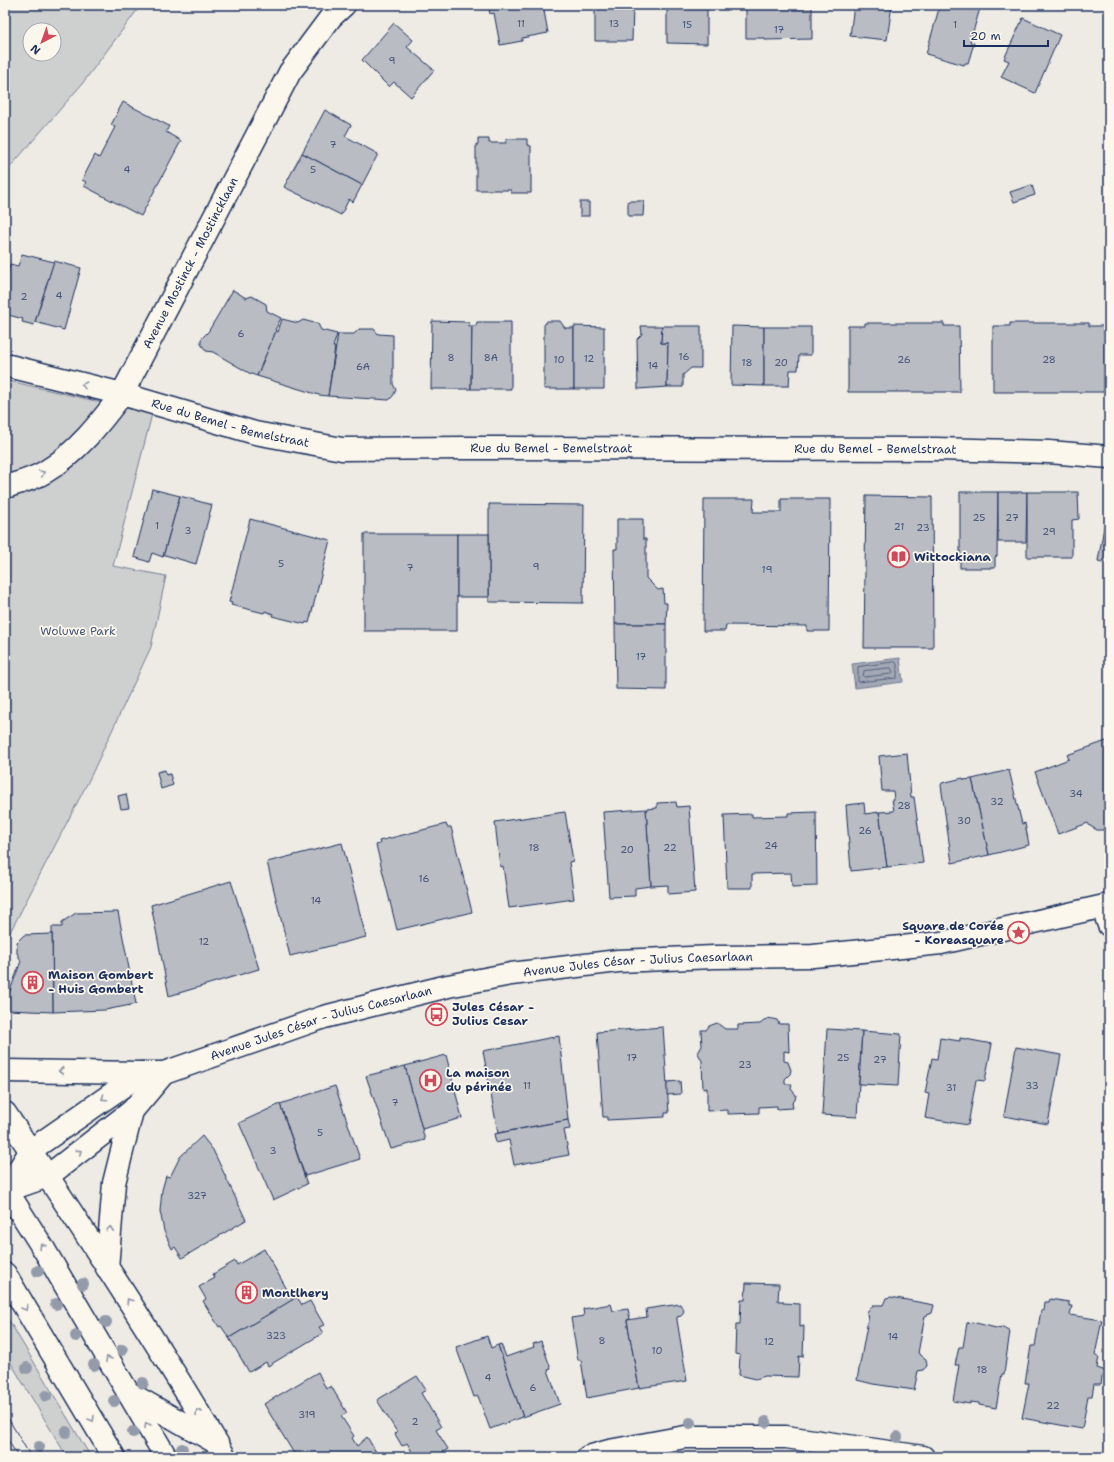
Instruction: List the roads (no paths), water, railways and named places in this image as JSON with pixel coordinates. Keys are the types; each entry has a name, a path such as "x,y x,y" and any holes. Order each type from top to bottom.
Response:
{"street":[{"name":"Avenue Mostinck - Mostincklaan","path":"5,487 45,473 62,460 95,429 122,394 290,72 331,17 344,5"},
{"name":"Rue du Bemel - Bemelstraat","path":"5,365 122,394 255,432 342,449 928,449 1049,452 1109,458"},
{"name":"Avenue Jules César - Julius Caesarlaan","path":"5,1071 164,1073 324,1017 442,988 511,974 618,961 714,957 813,956 941,943 1107,913"},
{"path":"5,1190 32,1150 142,1073"},
{"path":"5,1190 48,1176 132,1111 164,1073"},
{"path":"107,1268 114,1183 132,1111"},
{"path":"5,1113 32,1150 167,1360 221,1450"},
{"path":"5,1190 45,1251 166,1457"},
{"path":"5,1274 114,1457"},
{"path":"128,1392 221,1450"},
{"path":"588,1457 609,1451 685,1438 786,1437 923,1457"}],"water":[{"path":"900,658 903,682 855,688 852,664"}],"tram line":[{"path":"5,1413 31,1457"},
{"path":"5,1435 18,1457"}],"place":[{"name":"Wittockiana","path":"898,557"},
{"name":"Square de Corée - Koreasquare","path":"1019,933"},
{"name":"Maison Gombert - Huis Gombert","path":"33,982"},
{"name":"Jules César - Julius Cesar","path":"436,1014"},
{"name":"La maison du périnée","path":"430,1080"},
{"name":"Montlhery","path":"246,1293"}],"park label":[{"name":"Woluwe Park","path":"78,631"}]}
